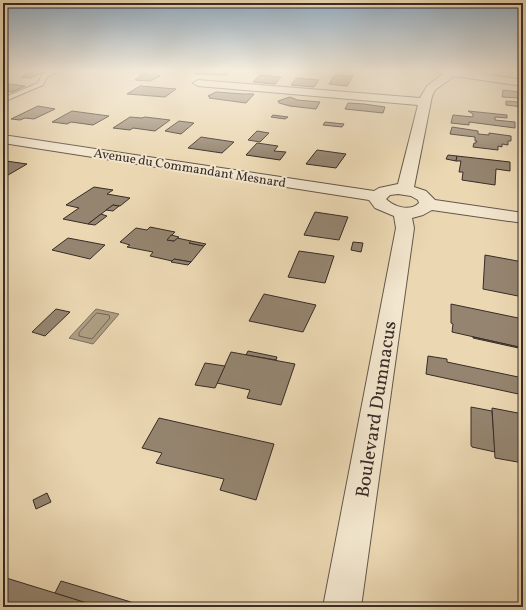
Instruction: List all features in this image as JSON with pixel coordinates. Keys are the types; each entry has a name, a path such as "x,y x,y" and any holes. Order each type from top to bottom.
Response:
{"street":[{"path":"395,99 425,102"},
{"name":"Boulevard Dumnacus","path":"342,607 405,228 404,201 425,102"},
{"name":"Avenue du Commandant Mesnard","path":"3,138 377,196"},
{"path":"428,204 425,197 420,194 404,201 385,208 377,200 377,196 384,191 404,201 416,211 426,207 428,204"},
{"path":"428,204 523,218"}],"water":[{"path":"96,309 119,314 93,344 69,338"}],"building":[{"path":"220,99 249,99 246,103"},
{"path":"296,99 320,102 316,109 290,106 279,103 278,101"},
{"path":"518,99 523,99 522,107 506,105 506,101 518,102"},
{"path":"348,103 385,107 383,113 345,109"},
{"path":"38,106 55,109 34,119 11,119"},
{"path":"72,111 109,116 93,125 71,122 67,124 52,122"},
{"path":"468,111 507,115 507,118 495,117 495,120 515,122 515,128 469,122 469,125 451,123 453,115 473,117 473,114"},
{"path":"273,115 288,117 285,119 271,117"},
{"path":"130,117 170,120 155,131 133,128 130,130 113,128"},
{"path":"179,121 194,123 181,134 165,131"},
{"path":"325,122 344,124 342,127 323,125"},
{"path":"452,127 478,131 478,134 489,135 489,133 511,136 511,141 508,141 508,145 502,144 502,147 498,146 498,150 473,147 474,143 477,141 475,141 475,137 450,134"},
{"path":"257,131 269,133 260,142 248,140"},
{"path":"201,137 234,142 222,153 188,148"},
{"path":"257,143 278,146 274,151 286,152 280,160 246,155"},
{"path":"317,150 346,154 336,168 306,164"},
{"path":"448,155 457,156 456,161 446,159"},
{"path":"457,156 510,162 510,171 496,169 495,185 462,180 463,172 459,172 461,161 456,161"},
{"path":"6,161 27,164 3,178 3,163"},
{"path":"94,187 113,190 107,194 130,198 120,206 113,205 88,224 63,219 79,208 66,205"},
{"path":"113,205 119,206 113,211 106,210"},
{"path":"315,212 348,217 339,240 304,235"},
{"path":"101,214 107,216 95,225 88,224"},
{"path":"150,227 175,232 167,240 174,241 177,238 191,241 189,243 204,246 191,262 174,259 172,261 150,256 153,252 127,247 130,245 120,242 136,228 147,230"},
{"path":"171,235 179,237 174,241 167,240"},
{"path":"68,238 105,245 90,259 52,250"},
{"path":"191,241 206,244 204,246 189,243"},
{"path":"353,242 363,243 361,252 351,250"},
{"path":"299,251 334,256 325,283 288,277"},
{"path":"485,255 523,262 523,297 483,289"},
{"path":"174,259 191,262 188,265 171,262"},
{"path":"264,294 316,305 303,332 249,321"},
{"path":"451,304 523,319 523,348 452,332 453,324 451,323"},
{"path":"56,309 70,312 45,336 32,332"},
{"path":"473,338 523,348 523,349"},
{"path":"248,351 277,357 276,360 246,355"},
{"path":"231,352 295,364 281,405 247,398 250,390 217,383"},
{"path":"428,356 447,359 447,362 523,378 523,395 426,374"},
{"path":"205,363 225,366 215,388 195,385"},
{"path":"471,407 492,411 495,452 472,447"},
{"path":"492,408 523,414 523,463 495,458"},
{"path":"159,418 274,444 256,500 220,490 224,479 156,463 162,453 142,448"},
{"path":"47,493 51,502 36,509 33,500"},
{"path":"3,577 55,593 100,607 3,607"},
{"path":"61,581 131,602 128,607 100,607 55,593"}]}
